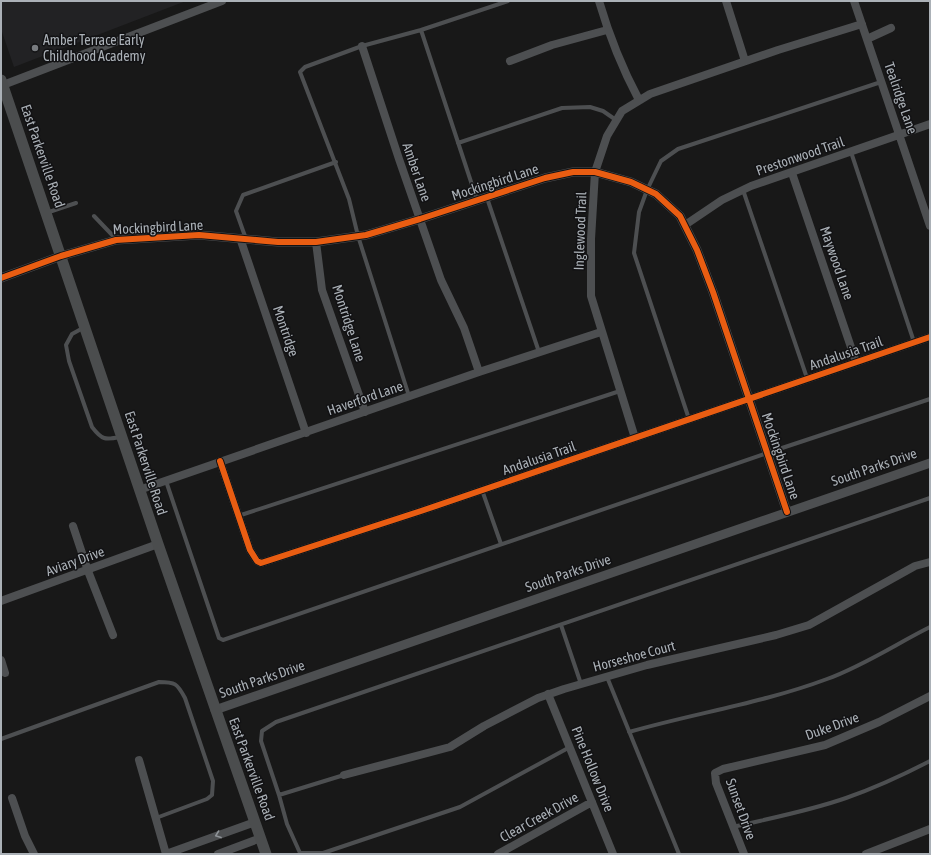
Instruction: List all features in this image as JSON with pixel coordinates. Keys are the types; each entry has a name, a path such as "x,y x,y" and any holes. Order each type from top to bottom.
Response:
{"main road":[{"name":"East Parkerville Road","path":"2,82 139,490 266,854"}],"street":[{"path":"2,82 222,1"},
{"path":"599,1 607,30 628,79 639,100"},
{"path":"726,1 745,61"},
{"name":"Tealridge Lane","path":"854,1 930,226"},
{"name":"Inglewood Trail","path":"635,438 591,296 591,239 595,172 607,136 622,111 650,94 745,61 862,24"},
{"path":"867,39 891,28"},
{"path":"510,61 552,45 607,30"},
{"name":"Amber Lane","path":"362,46 441,280 464,328 479,372"},
{"name":"Prestonwood Trail","path":"685,226 722,200 751,186 930,124"},
{"name":"Mockingbird Lane","path":"1,278 60,256 117,240 199,236 278,242 316,242 358,236 420,219 545,178 573,172 595,172 631,182 656,194 680,216 685,226 713,292 787,512"},
{"name":"Maywood Lane","path":"792,173 856,362"},
{"name":"Montridge","path":"243,239 306,433"},
{"name":"Montridge Lane","path":"316,242 322,290 365,412"},
{"name":"Haverford Lane","path":"139,490 479,372 601,332"},
{"name":"Andalusia Trail","path":"220,461 250,550 257,561 261,564 930,337"},
{"name":"South Parks Drive","path":"215,710 930,463"},
{"path":"74,526 88,571 113,635"},
{"name":"Aviary Drive","path":"1,601 88,571 158,544"},
{"name":"Horseshoe Court","path":"344,775 450,747 484,726 548,694 607,676 809,625 915,566 930,562"},
{"path":"1,660 6,673"},
{"name":"Pine Hollow Drive","path":"548,694 613,854"},
{"name":"Duke Drive","path":"715,773 723,769 825,745 879,722 930,696"},
{"path":"139,760 166,854 255,822"},
{"name":"Sunset Drive","path":"715,773 716,783 744,854"},
{"path":"12,798 25,836 34,854"},
{"name":"Clear Creek Drive","path":"498,854 592,802"},
{"path":"866,854 930,829"},
{"path":"218,854 261,838"}],"lane":[{"path":"409,396 336,162 300,72 305,67 362,46 421,30 508,1"},
{"path":"421,30 477,200"},
{"path":"688,419 634,253 639,212 647,190 661,161 678,149 881,82"},
{"path":"458,143 562,108 590,107 603,111 617,121"},
{"path":"851,152 914,342"},
{"path":"243,239 236,211 243,195 336,162"},
{"path":"743,190 807,378"},
{"path":"487,197 539,353"},
{"path":"46,213 76,203"},
{"path":"94,216 117,240"},
{"path":"85,327 72,334 66,345 69,362 92,427 98,435 106,440 122,437"},
{"path":"238,516 620,391"},
{"path":"166,480 219,638 222,640 767,453 930,399"},
{"path":"482,490 500,544"},
{"path":"570,747 460,807 322,853 300,853 287,824 261,740 262,731 276,722 930,498"},
{"path":"561,625 581,684"},
{"path":"629,732 669,720 780,694 827,679 859,665 930,627"},
{"path":"607,676 678,854"},
{"path":"1,739 158,682 172,682 179,686 187,705 213,781 212,795 207,799 156,818"},
{"path":"733,827 810,809 846,798 897,777 930,761"},
{"path":"279,795 344,775"}],"shaded area":[{"name":"Amber Terrace Early Childhood Academy","path":"1,1 186,1 14,67 1,29"}],"cycle path":[{"path":"1,278 61,256 116,240 199,235 278,242 316,242 366,235 545,178 573,172 595,172 631,182 656,194 680,216 697,250 713,292 787,512"},
{"path":"220,461 250,550 257,561 261,563 421,511 930,337"}],"place":[{"name":"Amber Terrace Early Childhood Academy","path":"35,48"}]}
